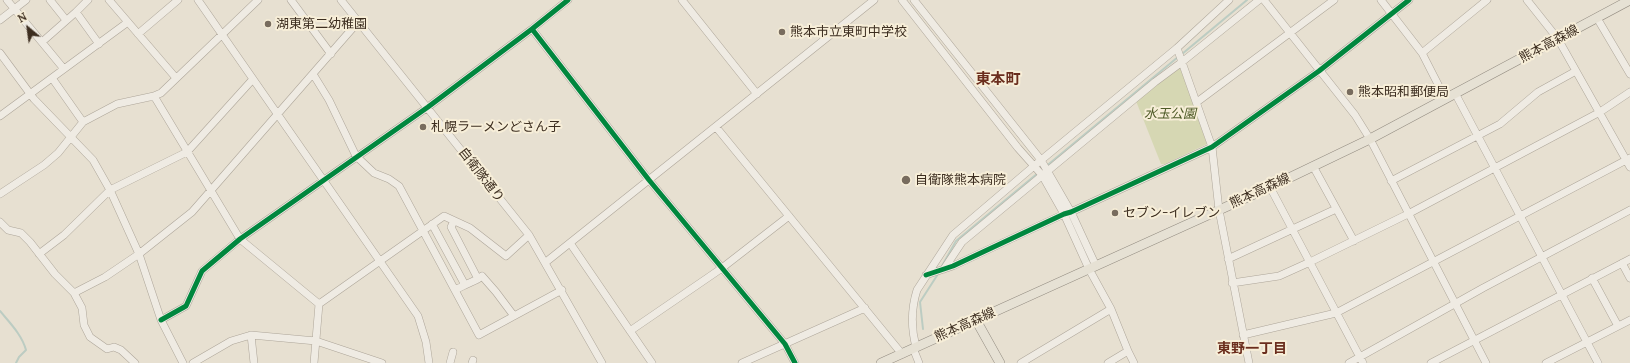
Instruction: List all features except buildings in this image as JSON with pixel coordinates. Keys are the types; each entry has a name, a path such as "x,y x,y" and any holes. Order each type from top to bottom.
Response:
{"main road":[{"name":"熊本高森線","path":"881,363 1270,187 1370,139 1629,1"},
{"path":"976,320 1000,363"}],"street":[{"path":"7,0 64,69"},
{"path":"0,20 26,0"},
{"path":"50,0 66,20"},
{"path":"42,42 88,0"},
{"path":"109,0 176,78"},
{"path":"138,34 178,0"},
{"path":"198,0 418,316 426,342 429,363"},
{"path":"0,194 38,170 58,152 83,122 117,104 154,96 176,78 258,0"},
{"path":"291,0 330,54"},
{"name":"自衛隊通り","path":"341,0 529,235 562,290 602,363"},
{"path":"161,320 186,306 202,272 240,239 356,156 428,107 568,0"},
{"path":"682,0 757,94"},
{"path":"546,262 874,0"},
{"path":"902,0 1041,168"},
{"path":"914,0 1041,168 1067,213 1093,267 1134,363"},
{"path":"919,363 915,347 912,305 917,290 929,274 953,235 1155,82 1229,0"},
{"path":"944,269 962,242 1041,168 1180,55 1259,0"},
{"path":"1264,0 1355,115 1370,139 1454,304 1486,363"},
{"path":"1197,102 1334,0"},
{"path":"1381,0 1422,53 1445,98"},
{"path":"929,274 944,269 1212,147 1319,71 1409,0"},
{"path":"1422,53 1487,0"},
{"path":"1527,0 1558,39 1628,159 1630,167"},
{"path":"76,12 99,44"},
{"path":"1597,18 1630,74"},
{"path":"0,116 128,22"},
{"path":"74,293 105,277 139,254 192,212 358,22"},
{"path":"532,29 649,180 785,344 795,363"},
{"path":"0,53 31,94 93,160 110,190 139,254 161,320 183,363"},
{"path":"1180,55 1212,147 1219,210 1248,363"},
{"path":"1391,182 1500,124 1538,92 1576,71"},
{"path":"313,74 329,100 356,156 374,173 389,179 399,186 479,334 562,290"},
{"path":"52,78 83,122"},
{"path":"39,254 64,235 110,190 187,152 252,79"},
{"path":"1232,283 1279,276 1354,241 1496,168 1600,112 1630,92"},
{"path":"1455,93 1598,363"},
{"path":"154,96 240,239 319,304"},
{"path":"716,127 902,354"},
{"path":"1243,335 1336,313 1628,159"},
{"path":"1313,166 1354,241"},
{"path":"1270,187 1361,360"},
{"path":"1228,259 1336,209"},
{"path":"1349,363 1361,360 1454,304 1630,210"},
{"path":"319,304 444,216 470,228 506,256 529,235"},
{"path":"630,331 722,268 789,216"},
{"path":"454,221 451,227 478,278"},
{"path":"0,222 8,230 21,233 74,293 82,308 84,325 90,337 107,349 114,347 121,350 135,363"},
{"path":"432,224 465,285"},
{"path":"570,243 652,363"},
{"path":"1430,363 1630,259"},
{"path":"1622,263 1630,278"},
{"path":"455,290 482,276 514,316"},
{"path":"1592,278 1618,326"},
{"path":"314,363 319,304"},
{"path":"742,363 865,308"},
{"path":"1021,363 1111,309"},
{"path":"1546,363 1630,320"},
{"path":"251,335 254,363"},
{"path":"193,363 231,341 251,335 316,340 382,363"},
{"path":"1108,363 1128,351"},
{"path":"450,363 453,352"}],"green space":[{"name":"水玉公園","path":"1179,68 1207,144 1165,164 1161,164 1136,101"}],"waterway":[{"path":"1182,54 1247,0"},
{"path":"942,266 956,241 1178,57"},
{"path":"923,329 920,302 938,274"},
{"path":"0,311 19,334 26,350 19,357 16,363"}],"cycle path":[{"path":"568,0 532,29 649,180 785,344 795,363"},
{"path":"926,275 953,266 1212,147 1319,71 1409,0"},
{"path":"161,320 186,306 202,271 240,239 428,107 532,29"}],"place":[{"name":"湖東第二幼稚園","path":"268,24"},
{"name":"熊本市立東町中学校","path":"782,32"},
{"name":"熊本昭和郵便局","path":"1350,92"},
{"name":"札幌ラーメンどさん子","path":"423,127"},
{"name":"自衛隊熊本病院","path":"906,180"},
{"name":"セブン-イレブン","path":"1115,213"}],"district":[{"name":"東本町","path":"998,80"},
{"name":"東野一丁目","path":"1252,349"}]}
